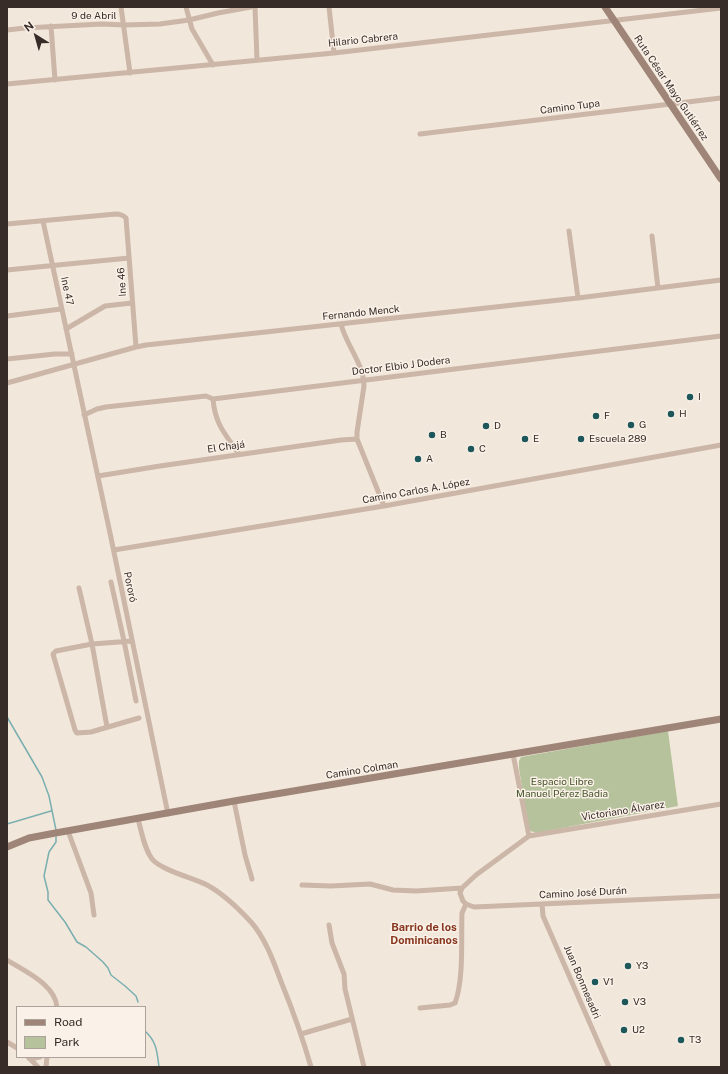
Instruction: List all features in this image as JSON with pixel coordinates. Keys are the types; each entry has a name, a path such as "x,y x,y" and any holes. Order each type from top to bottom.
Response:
{"street":[{"path":"121,7 130,73"},
{"path":"186,7 192,29 213,65"},
{"name":"9 de Abril","path":"7,30 102,24 124,26 160,24 189,20 251,7"},
{"path":"255,7 257,60"},
{"path":"329,7 334,53"},
{"name":"Ruta César Mayo Gutiérrez","path":"605,7 721,180"},
{"name":"Hilario Cabrera","path":"7,84 334,53 721,8"},
{"path":"52,26 56,80"},
{"name":"Camino Tupa","path":"420,134 721,98"},
{"name":"Ine 46","path":"43,221 116,214 122,214 126,218 136,347"},
{"path":"7,224 43,221"},
{"name":"Ine 47","path":"43,221 72,354 73,365"},
{"path":"569,232 578,298"},
{"path":"652,236 658,288"},
{"path":"7,270 129,258"},
{"name":"Fernando Menck","path":"7,383 136,347 578,298 721,280"},
{"path":"66,329 105,306 132,303"},
{"path":"7,316 62,309"},
{"path":"341,324 360,368 364,386 357,439 384,506"},
{"name":"Doctor Elbio J Dodera","path":"84,415 106,407 206,396 213,399 721,336"},
{"path":"7,359 56,354 72,354"},
{"name":"Pororó","path":"73,365 114,550 168,814"},
{"path":"213,399 215,417 220,427 239,454"},
{"name":"El Chajá","path":"98,476 239,454 357,439"},
{"name":"Camino Carlos A. López","path":"114,550 384,506 721,445"},
{"path":"111,582 136,701"},
{"path":"79,588 92,644 107,728"},
{"path":"132,641 92,644 56,651 53,654 75,730 79,733 107,728 139,718"},
{"name":"Camino Colman","path":"7,847 30,838 234,801 721,719"},
{"path":"420,1008 450,1005 455,1003 458,996 462,913 466,904 460,893 462,888 476,875 528,836 513,754"},
{"path":"234,801 245,855 252,879"},
{"name":"Victoriano Álvarez","path":"528,836 721,804"},
{"path":"138,819 144,844 153,860 162,866 211,888 232,903 256,929 271,956 301,1034 311,1067"},
{"path":"68,831 91,893 94,915"},
{"path":"302,886 370,884 393,890 416,891 462,888"},
{"name":"Camino José Durán","path":"466,904 474,906 542,904 721,896"},
{"name":"Juan Bonmesadri","path":"542,904 543,916 609,1067"},
{"path":"329,925 332,943 341,963 352,1019 364,1067"},
{"path":"7,960 46,985 52,992 57,1006"},
{"path":"301,1034 352,1019"},
{"path":"7,1042 16,1047"},
{"path":"29,1058 38,1067"}],"green space":[{"name":"Espacio Libre Manuel Pérez Badia","path":"668,731 678,806 536,833 531,831 528,827 519,768 519,761 521,757"}],"waterway":[{"path":"7,717 42,777 49,796 56,830"},
{"path":"7,824 51,811"},
{"path":"56,837 56,842 49,852 44,876 48,892 48,900 65,922 77,942 86,947 103,962 111,975 136,996 138,1002"},
{"path":"146,1032 154,1043 159,1067"}],"place":[{"name":"I","path":"690,397"},
{"name":"H","path":"671,414"},
{"name":"F","path":"596,416"},
{"name":"G","path":"631,425"},
{"name":"D","path":"486,426"},
{"name":"B","path":"432,435"},
{"name":"E","path":"525,439"},
{"name":"Escuela 289","path":"581,439"},
{"name":"C","path":"471,449"},
{"name":"A","path":"418,459"},
{"name":"Y3","path":"628,966"},
{"name":"V1","path":"595,982"},
{"name":"V3","path":"625,1002"},
{"name":"U2","path":"624,1030"},
{"name":"T3","path":"681,1040"}],"district":[{"name":"Barrio de los Dominicanos","path":"424,934"}]}
